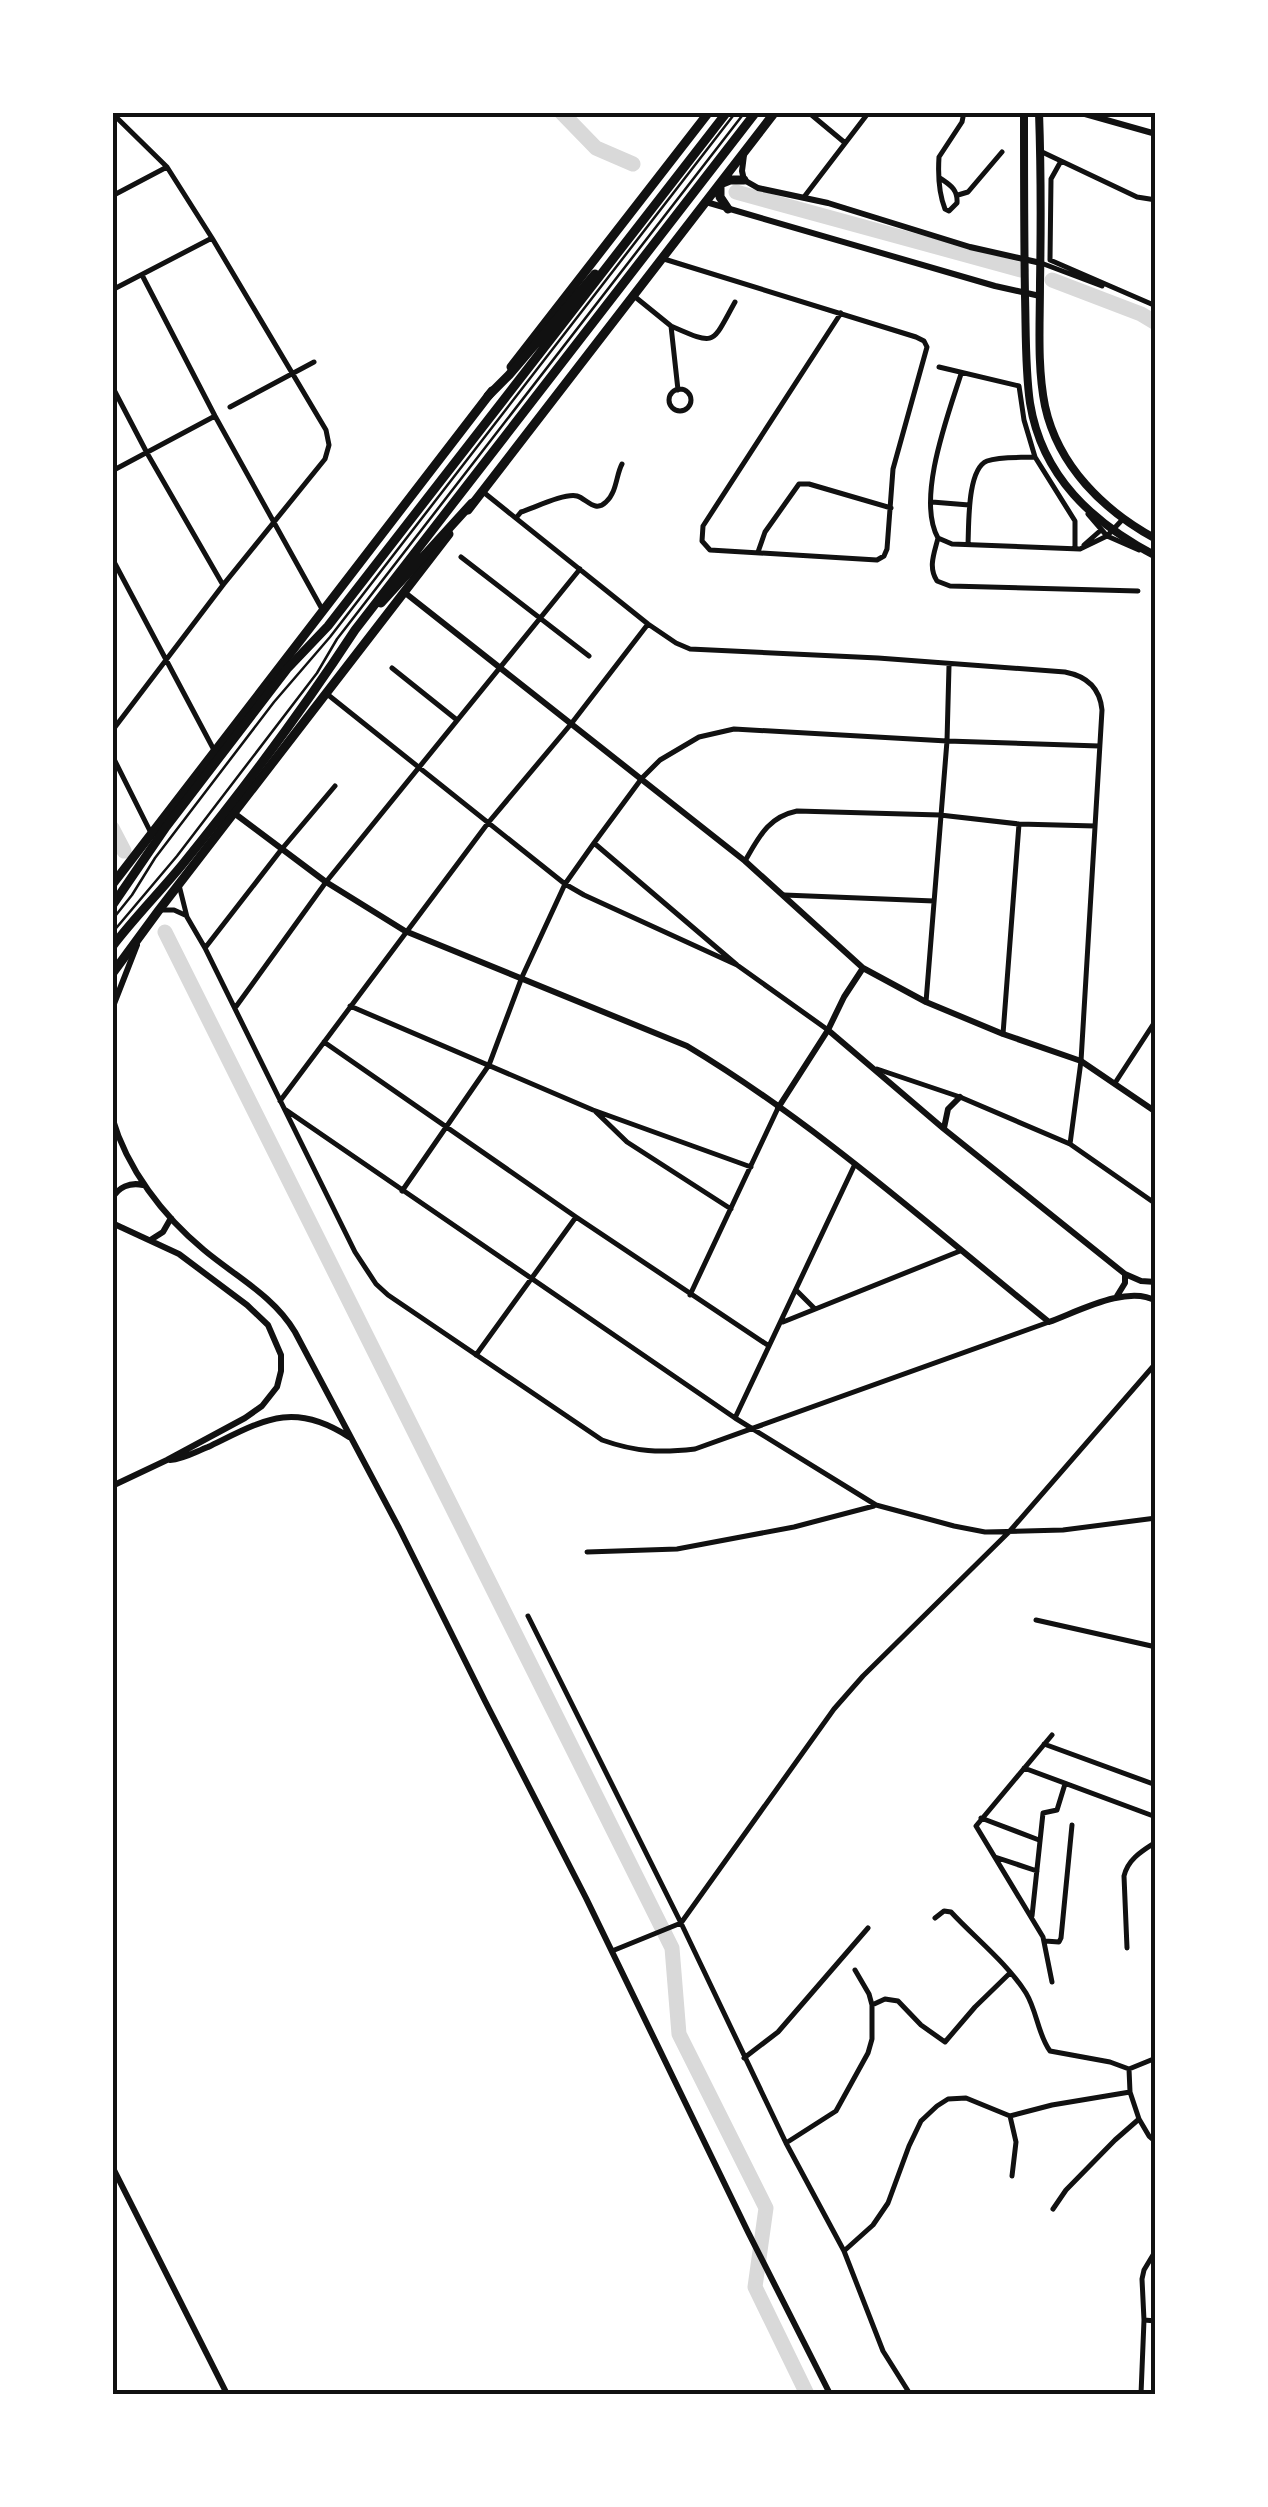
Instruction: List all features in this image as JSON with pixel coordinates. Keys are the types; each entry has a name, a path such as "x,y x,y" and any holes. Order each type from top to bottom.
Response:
{"highway":[{"path":"112,886 709,112"},
{"path":"112,906 166,827 275,685 328,626 727,112"},
{"path":"112,946 181,866 313,695 355,630 756,112"},
{"path":"112,974 775,112"},
{"path":"720,184 742,180"},
{"path":"720,184 720,197 728,209"},
{"path":"488,396 648,216"},
{"path":"355,630 472,503"}],"main road":[{"path":"1024,112 1028,383 1036,427 1062,480 1106,532 1153,555"},
{"path":"1039,112 1043,387 1050,422 1060,448 1093,494 1123,520 1156,539"}],"street":[{"path":"808,112 846,143"},
{"path":"802,199 869,112"},
{"path":"1078,112 1156,134"},
{"path":"112,113 167,168 326,430 329,445 325,458 112,731"},
{"path":"940,178 958,196 954,209 949,211 945,209 940,178 938,163 964,113"},
{"path":"1040,151 1137,197 1156,200"},
{"path":"958,196 968,192 1002,152"},
{"path":"744,154 742,180 758,188 828,203 970,247 1024,258 1156,307"},
{"path":"1061,161 1051,180 1050,260 1156,307"},
{"path":"112,196 167,168"},
{"path":"706,202 1040,296"},
{"path":"112,290 212,238"},
{"path":"661,258 841,313 920,339 927,347 894,463 887,550 882,558 710,550 704,545 701,532 841,313"},
{"path":"142,275 324,612"},
{"path":"632,296 671,326 702,339 717,334 735,302"},
{"path":"671,326 678,390"},
{"path":"230,407 314,362"},
{"path":"939,367 1019,386 1035,457 1076,521 1077,549"},
{"path":"961,374 939,444 932,483 933,529 938,538 968,544 1077,549 1123,520"},
{"path":"112,386 223,586"},
{"path":"678,390 688,394 690,400 688,407 679,411 673,409 669,399 678,390"},
{"path":"112,471 215,416"},
{"path":"968,544 969,505 976,471 984,462 1035,457"},
{"path":"516,518 521,512 572,496 594,506 602,505 615,487 622,464"},
{"path":"758,552 765,532 799,484 891,508"},
{"path":"482,491 648,624 690,649 1064,672 1091,684 1101,702 1100,746 1081,1061 1070,1144"},
{"path":"932,502 969,505"},
{"path":"938,538 932,570 943,584 1138,592"},
{"path":"461,557 588,656"},
{"path":"112,558 215,752"},
{"path":"234,1008 326,882 580,569"},
{"path":"404,592 745,861 863,968 926,1002 1081,1061 1156,1112"},
{"path":"282,1104 405,931 648,624"},
{"path":"926,1002 949,665"},
{"path":"392,668 457,720"},
{"path":"327,694 565,884 737,964"},
{"path":"402,1191 489,1065 522,977 565,884 642,778 680,747 734,729 1100,746"},
{"path":"112,755 152,835"},
{"path":"206,948 335,786"},
{"path":"745,861 767,826 783,814 797,810 1095,826"},
{"path":"234,814 326,882 405,931 686,1046 727,1070 856,1164 1048,1322"},
{"path":"1003,1034 1019,824"},
{"path":"594,843 737,964 828,1030 1125,1274 1156,1282"},
{"path":"179,885 188,917 355,1252 376,1284 586,1431 629,1450 696,1449 1116,1297 1136,1294 1156,1301"},
{"path":"784,895 934,901"},
{"path":"159,910 174,910 188,917"},
{"path":"112,1009 140,937"},
{"path":"690,1295 778,1108 863,968"},
{"path":"350,1006 594,1110 751,1167"},
{"path":"1115,1083 1156,1020"},
{"path":"324,1042 769,1346"},
{"path":"873,1068 960,1097 1070,1144 1156,1204"},
{"path":"944,1129 948,1110 960,1097"},
{"path":"282,1104 402,1191 735,1418 876,1505 971,1530 1010,1532 1063,1530 1156,1518"},
{"path":"594,1110 627,1142 731,1209"},
{"path":"112,1118 144,1185 172,1218 202,1249 287,1318 399,1528 829,2393"},
{"path":"298,1139 306,1131 315,1130"},
{"path":"735,1418 856,1164"},
{"path":"112,1199 128,1185 144,1185"},
{"path":"476,1355 576,1217"},
{"path":"151,1240 163,1232 172,1218"},
{"path":"112,1486 245,1418 262,1406 277,1387 281,1371 276,1340 268,1326 246,1305 180,1254 113,1221"},
{"path":"780,1323 960,1251"},
{"path":"1116,1297 1125,1283 1125,1274"},
{"path":"1136,1294 1138,1280"},
{"path":"796,1290 816,1310"},
{"path":"612,1951 681,1922 834,1709 1010,1532 1156,1362"},
{"path":"167,1460 187,1456 286,1416 328,1424 350,1438"},
{"path":"586,1552 676,1550 794,1527 876,1505"},
{"path":"528,1616 681,1922 786,2144 844,2251 883,2350 910,2394"},
{"path":"1036,1620 1156,1647"},
{"path":"1052,1735 977,1822 976,1830 1045,1941 1052,1982"},
{"path":"1044,1744 1156,1785"},
{"path":"1024,1768 1156,1817"},
{"path":"1032,1918 1043,1813 1057,1810 1066,1784"},
{"path":"982,1818 1040,1840"},
{"path":"1045,1941 1059,1942 1060,1938 1072,1825"},
{"path":"1126,1948 1126,1868 1156,1842"},
{"path":"992,1856 1036,1871"},
{"path":"935,1918 951,1912 1010,1974 1037,2013 1050,2051 1130,2069 1156,2058"},
{"path":"744,2058 778,2032 868,1928"},
{"path":"786,2144 840,2106 871,2045 872,2005 855,1970"},
{"path":"872,2005 885,1999 898,2001 945,2042 975,2006 1010,1974"},
{"path":"1130,2069 1130,2092 1139,2119 1156,2142"},
{"path":"844,2251 873,2225 888,2203 921,2122 948,2099 966,2098 1010,2116 1130,2092"},
{"path":"1010,2116 1016,2142 1012,2176"},
{"path":"1052,2209 1066,2190 1139,2119"},
{"path":"112,2166 226,2394"},
{"path":"1141,2394 1142,2280 1156,2250"},
{"path":"1144,2320 1156,2321"}],"lane":[{"path":"112,920 274,702 330,637 736,112"},
{"path":"112,933 177,856 317,673 337,640 745,112"}],"waterway":[{"path":"561,112 596,148 633,164"},
{"path":"736,192 1021,270"},
{"path":"1052,280 1156,323"},
{"path":"112,828 124,851"},
{"path":"165,932 672,1948 679,2034 766,2208 755,2287 807,2394"}]}
